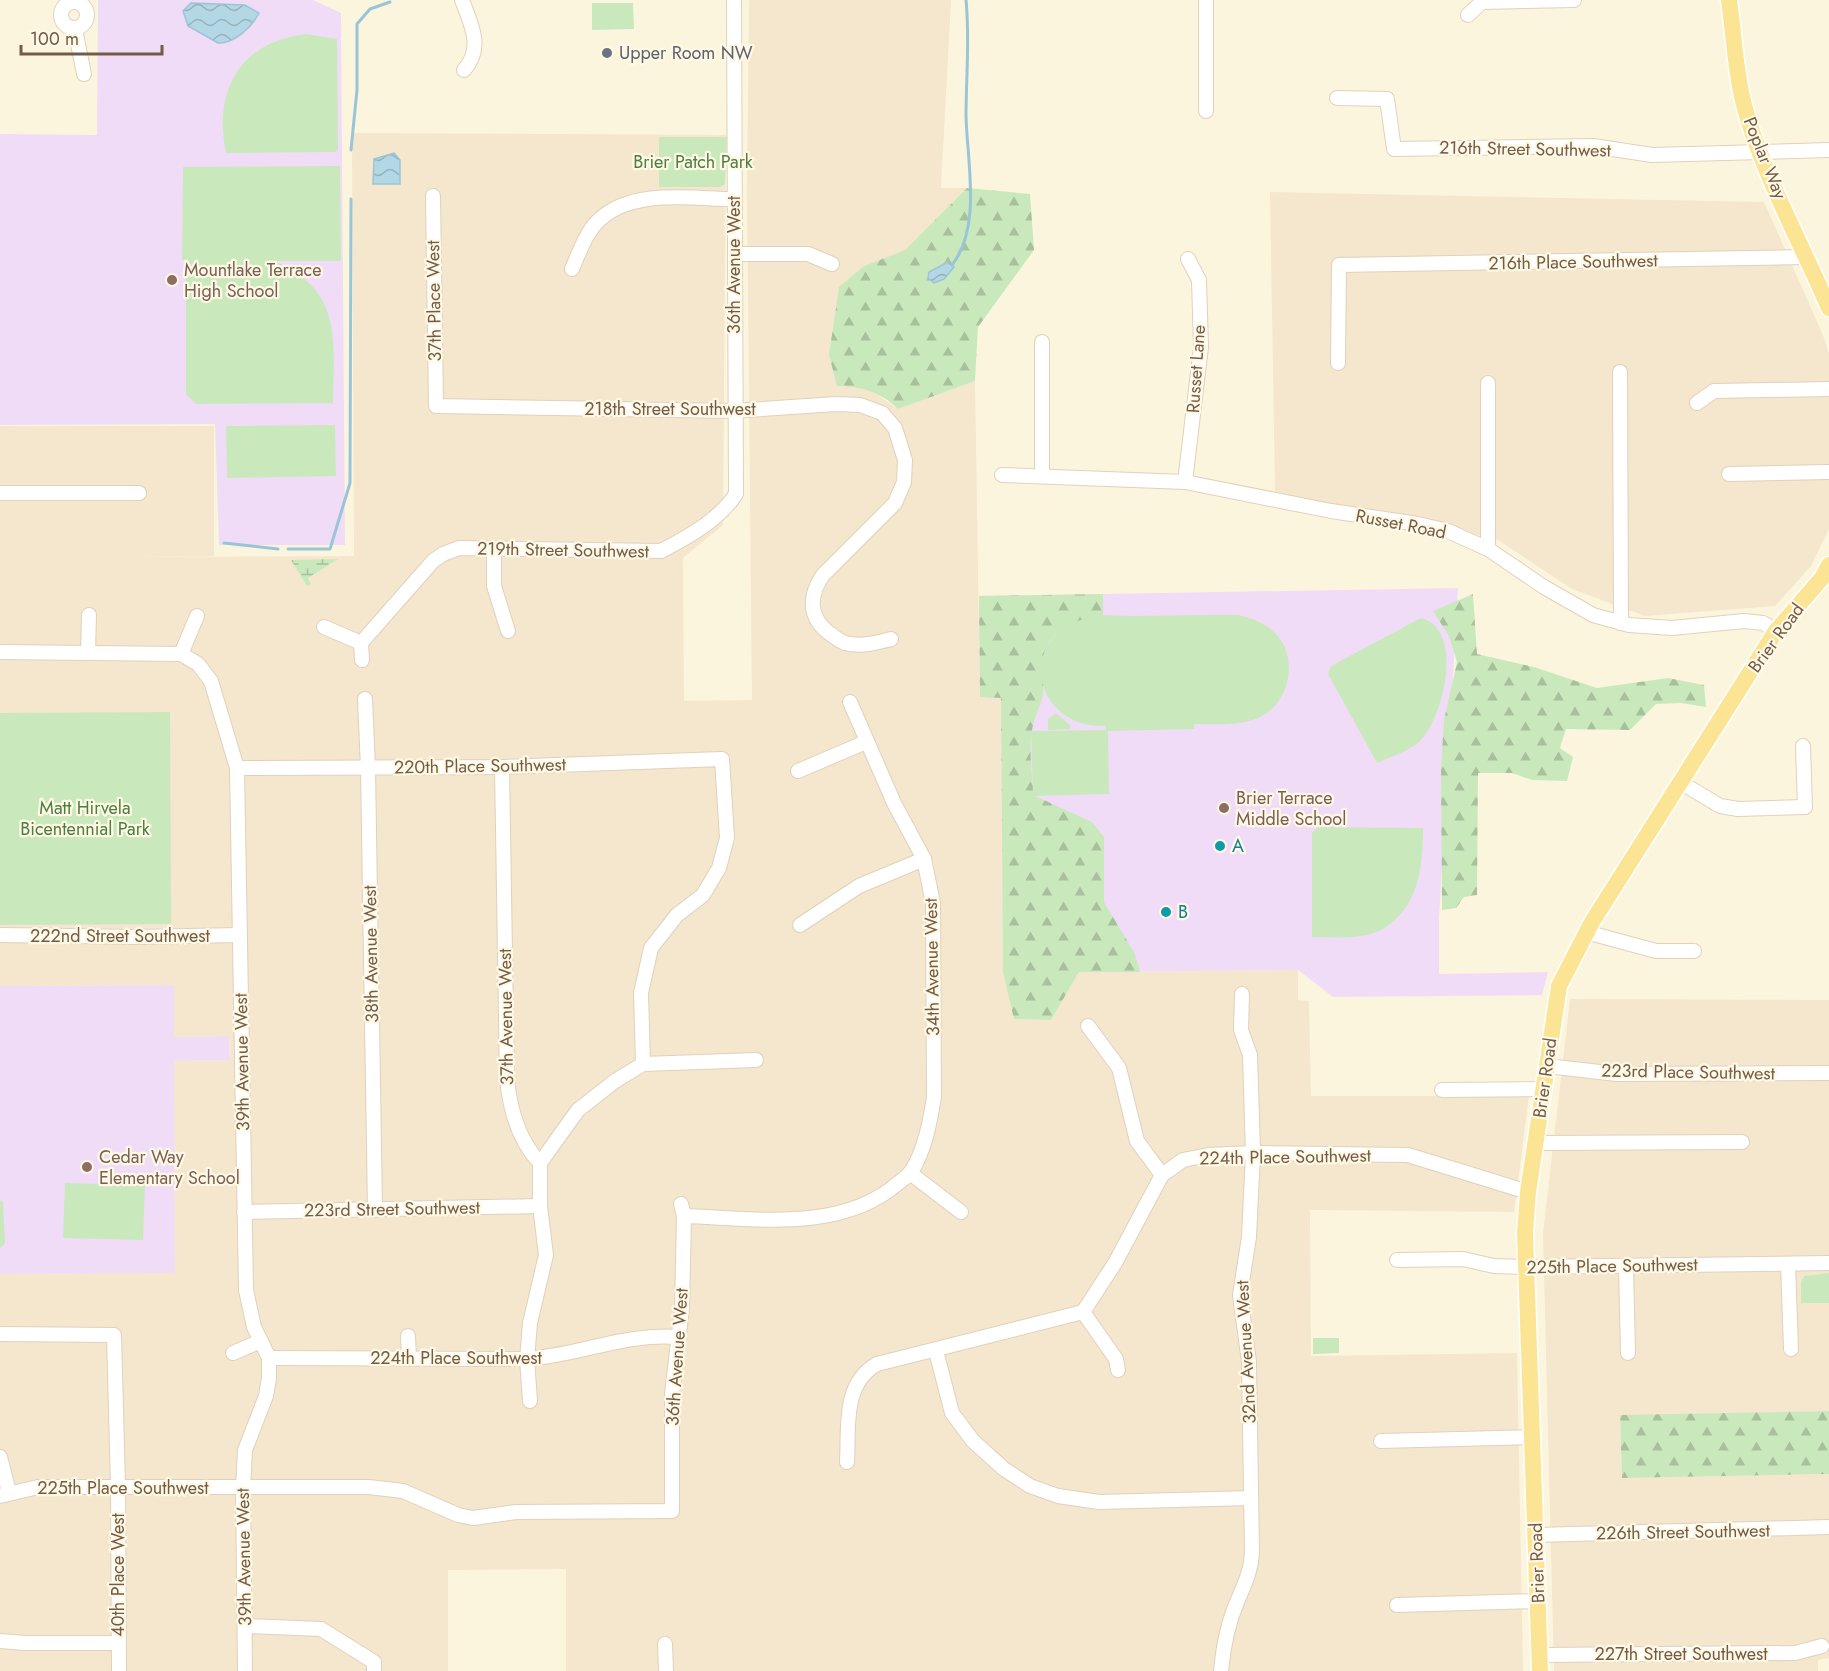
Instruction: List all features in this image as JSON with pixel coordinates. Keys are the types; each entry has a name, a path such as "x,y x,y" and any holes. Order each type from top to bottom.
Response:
{"main road":[{"name":"Poplar Way","path":"1729,0 1738,79 1760,152 1829,308"},
{"name":"Brier Road","path":"1540,1663 1526,1267 1528,1192 1559,986 1586,932 1776,631 1822,578 1829,565"}],"street":[{"path":"462,0 476,41 474,55 464,70"},
{"name":"36th Avenue West","path":"734,0 736,494"},
{"path":"1206,0 1206,111"},
{"path":"1468,15 1482,2 1574,0"},
{"path":"81,2 88,17 84,24 75,28 65,25 61,14 68,4 81,2"},
{"path":"75,28 84,74"},
{"name":"216th Street Southwest","path":"1337,98 1387,99 1394,149 1593,146 1652,155 1829,150"},
{"name":"37th Place West","path":"433,196 436,406"},
{"path":"572,269 581,248 598,221 620,206 646,199 734,199"},
{"path":"735,254 808,254 832,264"},
{"name":"216th Place Southwest","path":"1338,363 1340,265 1807,257"},
{"name":"Russet Lane","path":"1185,482 1201,347 1199,280 1188,259"},
{"path":"1042,342 1042,476"},
{"path":"1620,372 1621,623"},
{"path":"1488,382 1488,549"},
{"path":"1697,403 1714,391 1829,389"},
{"name":"218th Street Southwest","path":"436,406 734,411 836,404 860,405 882,413 895,428 905,460 904,482 895,503 823,575 814,588 812,604 818,625 842,643 869,645 891,639"},
{"path":"1729,474 1829,472"},
{"name":"Russet Road","path":"1002,475 1185,482 1330,511 1438,528 1488,549 1554,593 1593,615 1621,623 1672,628 1744,621 1763,623 1776,631"},
{"path":"0,493 139,493"},
{"name":"219th Street Southwest","path":"361,643 433,561 443,554 459,549 661,551 684,539 726,509 736,494"},
{"path":"494,549 494,586 508,631"},
{"path":"88,652 89,615"},
{"path":"0,652 181,654 197,616"},
{"path":"324,627 361,643 362,660"},
{"name":"39th Avenue West","path":"181,654 198,664 211,681 237,768 246,1290 254,1327 268,1358 266,1396 245,1450 243,1488 245,1671"},
{"name":"38th Avenue West","path":"365,699 375,1210"},
{"name":"34th Avenue West","path":"850,702 866,742 924,859 933,903 934,1097 929,1128 910,1173"},
{"path":"798,771 866,742"},
{"path":"1680,782 1720,806 1809,813 1803,746"},
{"name":"220th Place Southwest","path":"237,768 502,767 722,759 727,838 725,848 719,868 703,895 677,915 651,948 641,993 643,1064"},
{"name":"37th Avenue West","path":"502,767 507,1079 512,1111 520,1135 527,1150 540,1163"},
{"path":"800,925 859,886 924,859"},
{"path":"1586,932 1656,951 1694,951"},
{"name":"222nd Street Southwest","path":"0,935 137,937 240,934"},
{"name":"32nd Avenue West","path":"1221,1671 1223,1652 1236,1604 1251,1569 1249,1362 1240,1295 1241,1277 1250,1237 1253,1154 1250,1055 1241,1030 1242,994"},
{"path":"1088,1026 1119,1068 1137,1141 1162,1175"},
{"path":"530,1401 527,1359 531,1323 546,1255 540,1206 540,1163 578,1110 615,1081 643,1064 756,1060"},
{"name":"223rd Place Southwest","path":"1547,1066 1617,1074 1829,1073"},
{"path":"1442,1090 1544,1089"},
{"path":"1536,1143 1742,1143"},
{"name":"224th Place Southwest","path":"1083,1312 1115,1263 1162,1175 1182,1160 1208,1155 1253,1154 1408,1155 1528,1192"},
{"path":"910,1173 961,1212"},
{"name":"36th Avenue West","path":"672,1511 672,1394 682,1308 682,1210 741,1217 827,1216 855,1209 890,1191 910,1173"},
{"name":"223rd Street Southwest","path":"244,1212 540,1206"},
{"name":"225th Place Southwest","path":"1397,1260 1463,1259 1494,1266 1526,1267 1829,1263"},
{"path":"1788,1264 1791,1349"},
{"path":"1626,1266 1628,1353"},
{"path":"847,1462 851,1393 864,1371 877,1364 936,1351 1083,1312 1116,1359 1119,1370"},
{"name":"40th Place West","path":"0,1334 114,1335 119,1671"},
{"name":"224th Place Southwest","path":"268,1358 527,1359 566,1355 620,1339 651,1335 678,1337"},
{"path":"408,1336 409,1359"},
{"path":"233,1353 261,1341"},
{"path":"936,1351 952,1413 973,1441 1004,1469 1030,1486 1058,1496 1099,1502 1251,1498"},
{"path":"1381,1441 1531,1437"},
{"path":"0,1457 5,1494"},
{"name":"225th Place Southwest","path":"5,1494 38,1487 388,1488 473,1518 516,1512 672,1511"},
{"name":"226th Street Southwest","path":"1536,1535 1829,1527"},
{"path":"1396,1605 1538,1601"},
{"path":"245,1626 321,1629 374,1666"},
{"path":"0,1641 25,1644 118,1642"},
{"path":"665,1644 666,1671"},
{"name":"227th Street Southwest","path":"1540,1663 1795,1653 1822,1646"}],"shaded area":[{"name":"Mountlake Terrace High School","path":"98,0 313,0 341,13 345,545 219,545 215,424 0,425 0,134 97,135"},
{"path":"749,0 951,0 941,188 967,188 905,250 864,266 837,386 857,386 875,393 898,409 975,381 980,697 1001,697 1003,973 1014,1019 1051,1020 1079,972 1298,970 1298,1000 1309,1001 1311,1096 1529,1096 1514,1212 1310,1210 1311,1356 1517,1353 1523,1671 566,1671 566,1569 448,1570 448,1671 0,1671 0,1274 175,1272 174,1061 230,1060 229,1036 174,1037 173,985 0,986 0,426 214,426 214,556 126,557 354,556 352,133 726,135 723,525 683,558 684,701 752,700 747,192"},
{"path":"1270,192 1764,202 1823,335 1829,354 1829,529 1811,566 1775,606 1645,616 1572,589 1498,540 1438,525 1275,493"},
{"name":"Brier Terrace Middle School","path":"1458,588 1439,919 1439,974 1548,972 1542,995 1333,997 1298,970 1003,973 1001,698 980,697 979,596"},
{"name":"Cedar Way Elementary School","path":"174,985 174,1037 229,1036 230,1060 174,1061 175,1273 0,1274 0,986"},
{"path":"1570,999 1829,1000 1829,1411 1620,1416 1622,1478 1829,1474 1829,1658 1818,1660 1818,1671 1554,1671 1543,1234"}],"green space":[{"path":"592,3 633,3 634,29 592,30"},
{"path":"306,34 337,39 338,149 335,152 226,153 223,130 224,109 228,90 236,73 263,47 283,39"},
{"name":"Brier Patch Park","path":"659,137 727,137 725,184 720,187 659,187"},
{"path":"340,166 341,261 274,261 296,273 312,287 323,302 330,319 333,338 333,403 196,404 186,394 186,260 182,260 183,167"},
{"path":"967,188 1030,194 1034,250 978,327 975,381 898,409 885,398 870,391 837,386 829,355 839,287 864,266 905,250"},
{"path":"335,425 336,476 227,478 226,426"},
{"path":"338,559 308,578 311,584 307,586 291,560"},
{"path":"1103,594 1103,616 1083,619 1064,628 1049,642 1045,651 1042,666 1043,695 1031,738 1033,795 1092,822 1104,837 1104,902 1135,954 1140,972 1079,972 1051,1020 1014,1019 1003,973 1001,698 980,697 979,596"},
{"path":"1473,594 1477,654 1534,667 1597,688 1668,678 1704,685 1706,707 1681,703 1656,704 1630,730 1566,729 1560,748 1573,757 1567,781 1532,780 1512,773 1478,773 1477,895 1464,897 1456,908 1442,910 1441,767 1444,720 1457,662 1449,636 1433,611"},
{"path":"1238,615 1254,620 1274,632 1284,646 1288,657 1288,680 1279,701 1271,710 1246,722 1194,724 1194,729 1108,731 1109,794 1033,796 1031,731 1106,730 1105,726 1082,723 1064,714 1051,701 1043,685 1041,667 1046,649 1058,633 1077,620 1097,616"},
{"path":"1421,618 1435,626 1443,639 1446,676 1442,696 1428,731 1419,742 1377,763 1328,674 1331,666"},
{"name":"Matt Hirvela Bicentennial Park","path":"170,712 171,924 0,925 0,713"},
{"path":"1056,713 1071,726 1070,729 1048,730 1048,719"},
{"path":"1318,827 1423,828 1422,857 1416,885 1404,911 1394,921 1381,930 1365,935 1312,937 1312,833"},
{"path":"65,1183 145,1185 143,1240 63,1238"},
{"path":"0,1200 3,1202 5,1243 0,1249"},
{"path":"1829,1273 1829,1303 1801,1303 1801,1282 1804,1276"},
{"path":"1313,1338 1339,1338 1339,1353 1313,1354"},
{"path":"1829,1411 1829,1474 1622,1478 1620,1415"}],"water":[{"path":"191,3 245,5 259,13 242,34 230,41 218,43 188,26 183,11"},
{"path":"394,153 400,160 400,184 373,184 374,159"},
{"path":"948,262 954,267 944,279 934,283 928,278 929,272"}],"waterway":[{"path":"952,265 961,250 970,213 971,193 966,116 968,44 966,0"},
{"path":"351,150 357,90 357,24 370,9 390,2"},
{"path":"288,549 330,549 350,483 351,199"},
{"path":"224,543 278,549"}],"place":[{"name":"Upper Room NW","path":"607,53"},
{"name":"Mountlake Terrace High School","path":"172,280"},
{"name":"Brier Terrace Middle School","path":"1224,808"},
{"name":"A","path":"1220,846"},
{"name":"B","path":"1166,912"},
{"name":"Cedar Way Elementary School","path":"87,1167"}]}
